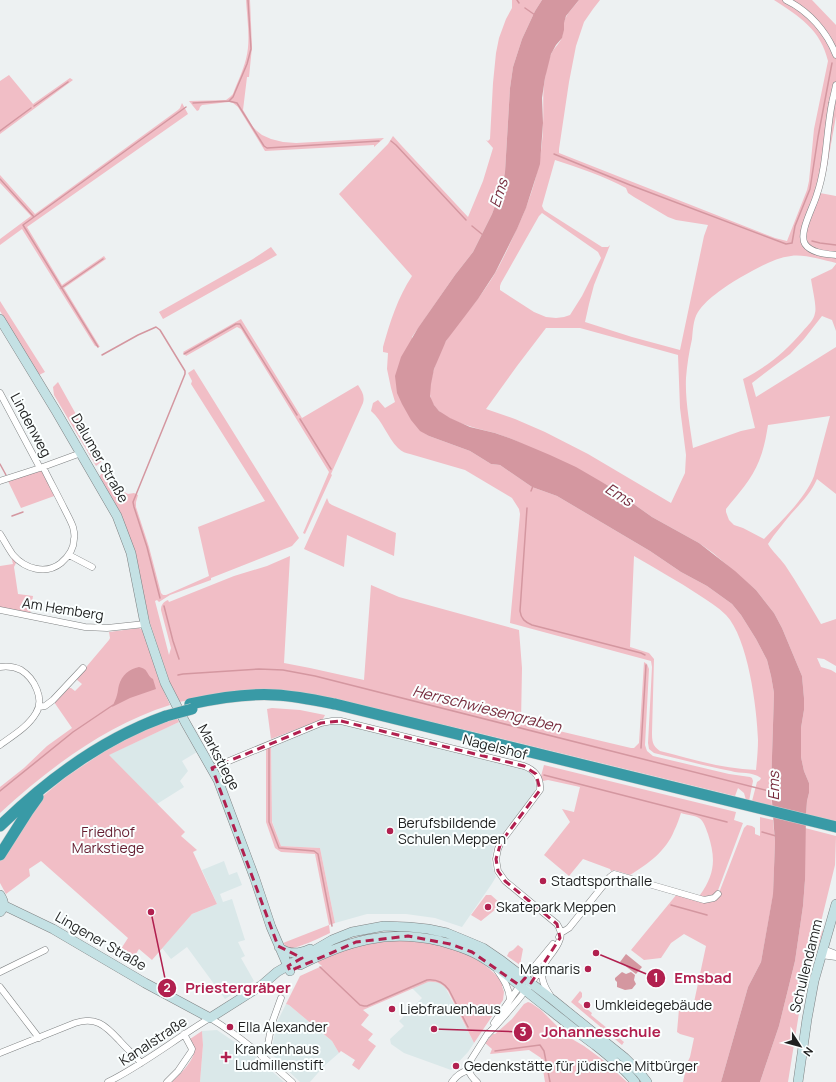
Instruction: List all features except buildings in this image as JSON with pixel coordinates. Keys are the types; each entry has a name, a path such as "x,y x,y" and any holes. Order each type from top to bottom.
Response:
{"highway":[{"path":"0,818 56,769 80,753 132,723 231,696 275,695 335,704 387,716 742,806 836,832"},
{"path":"0,826 38,791 62,772 110,741 165,713"},
{"path":"0,855 28,811 62,772"},
{"path":"742,806 836,826"}],"street":[{"path":"786,0 796,5 813,19 828,40 836,56"},
{"path":"836,85 831,103 826,156 820,184 804,230 803,238 808,248 836,255"},
{"name":"Dalumer Straße","path":"0,319 117,516 131,553 145,624"},
{"name":"Lindenweg","path":"0,393 73,527 74,540 69,555"},
{"path":"0,481 42,468 80,453"},
{"path":"0,534 12,554 26,565 38,570 54,568 69,555 92,567"},
{"name":"Am Hemberg","path":"0,610 85,628 108,628 145,624"},
{"name":"Markstiege","path":"145,624 168,691 184,722 212,768 224,795 286,970"},
{"path":"0,667 13,667 21,670 29,677 39,696 39,707 30,722 0,746"},
{"path":"39,707 45,706 53,700 83,668"},
{"name":"Nagelshof","path":"212,768 320,723 341,721 532,769 539,781 540,790 501,842 496,859 498,872 505,881 557,924 561,933"},
{"path":"487,1035 504,1018 525,984 561,933 569,928 614,874 704,900 714,898 718,894"},
{"name":"Lingener Straße","path":"0,895 2,898 2,909 53,929 144,983 210,1018 232,1032 292,1082"},
{"name":"Schullendamm","path":"798,1082 814,981 836,904"},
{"path":"278,946 288,952 298,953 352,932 384,926 428,929 447,933 482,948 502,961 525,984 607,1055 635,1082"},
{"name":"Markstiege","path":"271,927 286,970"},
{"path":"477,1082 473,1079 468,1066 471,1058 510,999 542,968 558,943 561,933"},
{"path":"286,970 336,948 356,942 389,936 427,938 450,944 472,952 553,1000 625,1058 648,1082"},
{"path":"210,1018 262,985 271,981 332,940"},
{"path":"0,972 45,950"},
{"path":"822,952 836,954"},
{"path":"822,952 836,957"},
{"path":"493,965 507,985 510,999"},
{"path":"542,968 542,980 553,1000"},
{"path":"0,987 39,1038"},
{"path":"262,1057 267,1049 272,1023 282,998"},
{"name":"Kanalstraße","path":"108,1082 127,1072 210,1018"},
{"path":"0,1053 80,1022 89,1021 100,1023 108,1028 141,1063"},
{"path":"167,1082 178,1071 191,1052 192,1049 184,1034"},
{"path":"452,1082 458,1074 469,1070"}],"highlighted area":[{"path":"341,721 524,766 536,774 540,790 501,842 496,859 498,871 505,881 557,924 560,938 531,983 525,978 519,985 472,952 450,944 408,936 356,942 290,971 288,966 302,958 278,946 212,768 321,723"}],"shaded area":[{"path":"179,722 197,752 182,761 188,771 180,781 184,787 157,804 108,755"},
{"name":"Berufsbildende Schulen Meppen","path":"340,724 523,769 533,776 536,787 535,791 494,847 491,859 496,877 462,927 435,918 406,914 367,914 335,923 320,848 281,846 272,821 271,745 322,725"},
{"path":"224,861 229,875 237,872 242,885 220,894 223,902 232,899 245,940 238,942 245,956 241,958 254,981 225,999 187,947 171,959 162,948 192,914 217,904 202,870"},
{"path":"428,981 438,982 445,987 474,1043 468,1052 451,1070 404,1053 391,1044 390,1039 404,1026 399,1021 422,998 412,988"},
{"path":"286,1004 332,1041 339,1053 324,1066 310,1082 300,1082 271,1054 277,1022"},
{"name":"Krankenhaus Ludmillenstift","path":"217,1030 255,1056 284,1082 200,1082 203,1046 202,1031"}],"green space":[{"path":"246,0 250,0 252,47 249,77 247,77 243,110 257,131 271,139 296,143 384,138 374,147 374,145 265,151 238,107 233,103 229,102 202,105 197,111 189,101 226,100 233,94 246,59 248,45"},
{"path":"512,0 542,0 535,11 522,39 513,67 510,88 505,172 502,187 492,214 473,252 455,275 412,337 420,430 429,436 470,451 491,464 500,465 532,487 557,496 650,551 681,572 707,586 732,604 741,615 756,639 767,660 771,676 774,693 771,788 772,806 752,801 757,782 761,778 757,776 654,753 649,749 651,661 510,623 520,514 519,509 512,498 465,470 401,450 394,444 379,419 371,411 373,403 378,400 385,408 395,402 387,369 388,353 383,352 383,347 395,310 412,276 339,194 388,144 393,136 468,217 483,181 493,148 486,140 488,141 490,139 496,53 499,38 512,8","holes":["634,556 713,604 726,615 734,626 746,656 756,710 758,740 756,770 720,766 660,751 654,745 652,740 654,659 649,653 630,647"]},
{"path":"579,0 600,0 584,22 576,46 569,82 559,153 775,238 787,241 807,190 814,129 828,61 825,50 820,41 808,25 774,0 812,0 836,25 836,116 826,172 820,193 836,196 836,263 802,256 778,259 743,276 725,287 707,302 695,318 686,378 686,395 693,448 741,431 755,428 743,379 775,358 796,339 810,322 814,316 815,310 811,279 832,269 836,264 836,331 832,320 822,316 790,354 752,383 756,397 836,347 836,494 817,479 809,493 768,544 790,572 821,624 836,619 836,666 824,659 817,658 821,667 836,673 836,822 806,815 809,783 804,771 801,757 801,728 804,710 802,676 782,628 774,613 756,590 699,543 652,517 607,485 512,439 456,422 439,411 433,404 430,395 433,375 443,346 453,330 486,288 494,275 523,215 535,182 542,147 544,90 547,65 552,52 562,37 565,19","holes":["555,160 591,172 626,188 628,193 668,217 676,220 708,225 704,236 680,350 585,322 594,285 610,245 608,247 602,247 544,210 542,206","542,213 598,252 601,258 582,296 570,315 564,317 546,317 534,312 500,290 501,283","546,328 580,328 678,355 680,408 686,455 685,473 671,503 588,454 545,432 515,419 486,409","830,416 814,476 810,485 799,501 764,539 734,525 729,520 726,509 753,474 764,448 768,425"]},
{"path":"9,75 33,104 70,78 73,80 0,134 0,81"},
{"path":"182,103 188,114 27,227 62,285 104,256 106,259 64,288 100,347 95,346 22,229 0,245 0,239 31,216 0,183 0,175 35,214 178,110"},
{"path":"271,247 277,255 163,319 159,312 253,259"},
{"path":"0,301 45,372 39,375 0,311"},
{"path":"241,319 302,418 358,385 363,394 363,403 305,534 303,533 329,472 241,329 237,327 186,356 183,352"},
{"path":"194,369 299,538 292,546 211,578 211,580 170,595 159,602 157,600 155,601 169,655 171,648 161,610 162,605 165,602 168,600 169,602 234,576 267,566 290,556 284,663 364,680 371,585 399,597 519,630 522,668 521,722 634,748 639,743 644,662 647,664 649,669 645,745 647,751 653,756 729,774 750,777 753,781 749,801 746,800 744,793 738,788 735,796 339,700 218,695 179,702 172,689 150,623 134,553 99,477 107,466 116,482 124,492 138,495 136,507 149,547 161,593 163,595 209,576 198,527 265,501 191,384 192,381 188,373"},
{"path":"58,382 102,461 96,466 54,395 53,387"},
{"path":"44,469 57,495 21,508 8,481"},
{"path":"327,498 329,503 332,505 396,533 394,556 347,535 344,567 304,549"},
{"path":"9,548 18,559 14,567 18,594 33,596 30,614 0,608 0,566 13,564"},
{"path":"139,628 143,630 160,683 170,705 123,724 101,736 58,764 0,813 0,787 24,768 47,746 72,728 54,702 69,688 75,691 82,684 76,679 109,640 109,632"},
{"path":"267,709 300,710 325,715 323,719 271,739"},
{"name":"Friedhof Markstiege","path":"176,717 179,722 109,755 185,832 181,836 197,850 193,852 217,904 192,914 152,960 139,949 130,963 117,955 128,938 41,861 29,869 30,876 6,894 0,883 0,861 43,796 66,777 105,751 155,724"},
{"path":"271,745 272,822 281,846 320,848 335,923 329,925 315,854 281,852 275,848 266,822 266,747"},
{"path":"544,765 736,812 734,820 743,823 717,893 708,897 701,897 700,895 709,880 713,866 711,843 705,825 695,816 681,813 671,838 666,845 650,862 630,875 614,870 611,871 610,869 583,859 569,876 544,855 570,822 562,809 574,812 580,787 548,780 543,781 541,776"},
{"path":"760,817 773,820 775,842 773,895 761,962 748,987 721,1082 683,1082 694,1038 677,1032 679,1009 693,1007 706,946 684,934 671,943 661,958 644,960 631,950 677,894 706,903 717,898 744,828 747,825 752,826 755,828 755,834 760,836"},
{"path":"805,828 836,836 835,865 819,930 823,931 813,963 810,963 799,1013 788,1082 760,1082 779,1026 795,961 803,906 805,880"},
{"name":"Skatepark Meppen","path":"486,895 491,895 500,903 500,905 481,921 471,915"},
{"path":"329,925 330,933 316,940 295,948 289,948 283,943"},
{"path":"417,939 455,950 476,959 495,974 505,985 502,986 504,992 503,1000 474,1043 448,991 444,986 437,983 428,982 363,1010 369,1015 361,1025 373,1034 368,1040 376,1046 359,1070 352,1065 355,1060 341,1051 339,1053 332,1041 286,1004 300,976 322,966 316,961 329,954 373,940"},
{"path":"518,945 523,949 520,965 507,956 509,952"},
{"path":"580,991 582,993 582,997 578,1002 592,1013 591,1015 624,1042 622,1045 571,1002"},
{"path":"528,1002 541,1010 572,1039 603,1060 627,1082 545,1082 541,1058 529,1050 490,1054 492,1049 485,1043 493,1034 495,1034 512,1019 524,1004"},
{"path":"202,1031 203,1045 200,1082 172,1082 186,1068 192,1059 194,1048 190,1039"}],"water":[{"name":"Ems","path":"542,0 579,0 566,16 562,38 551,54 545,78 542,98 543,123 540,164 526,208 495,273 478,299 446,341 434,369 430,396 434,405 439,411 450,418 470,427 512,439 576,467 607,485 652,517 699,543 735,571 756,590 774,613 782,628 802,676 804,710 801,728 801,757 804,771 809,783 806,815 805,880 803,906 795,961 779,1026 760,1082 721,1082 748,987 761,962 773,894 775,842 771,788 774,693 767,660 756,639 741,615 732,604 707,586 681,572 650,551 557,496 532,487 500,465 491,464 470,451 429,436 420,431 411,420 397,393 395,376 401,357 418,328 473,252 492,214 502,187 505,172 510,88 513,67 522,39 535,11"},
{"path":"139,667 144,669 153,679 156,689 130,698 112,707 124,675 132,669"},
{"path":"626,954 642,967 636,974 620,962"},
{"path":"622,972 626,974 631,972 635,975 634,980 636,984 632,989 625,990 617,987 615,978"}],"waterway":[{"path":"229,101 233,97 247,64 251,49 248,0"},
{"path":"525,8 535,15"},
{"path":"554,154 630,185 786,244 792,243 795,226 810,189 832,63"},
{"path":"34,106 68,82"},
{"path":"193,103 229,101 237,103 264,146 267,148 379,141"},
{"path":"34,217 186,107"},
{"path":"0,131 31,108"},
{"path":"391,141 466,220"},
{"path":"0,179 34,217 23,225 98,347"},
{"path":"472,226 483,235"},
{"path":"812,241 836,245"},
{"path":"61,288 103,259"},
{"path":"184,354 236,324 240,324 297,415"},
{"path":"102,355 156,327 160,330 185,371 133,502 147,547 160,598"},
{"path":"300,419 331,469"},
{"path":"0,464 6,475"},
{"path":"531,491 533,486"},
{"path":"527,508 520,611 524,620 532,625 645,655"},
{"path":"12,516 23,512"},
{"path":"164,606 179,659"},
{"path":"641,748 646,665"},
{"name":"Herrschwiesengraben","path":"178,675 259,669 283,670 315,676 773,792"},
{"name":"Herrschwiesengraben","path":"0,791 73,732 113,705"},
{"path":"269,748 269,822 279,848 314,851 318,854 332,926"},
{"path":"544,775 727,822"},
{"path":"762,832 776,836"},
{"path":"671,905 707,915"},
{"path":"320,967 360,1005 364,1006 427,980 440,982 449,990 468,1027"},
{"path":"495,1051 540,1045 544,1051 550,1082"}],"place":[{"name":"Berufsbildende Schulen Meppen","path":"390,831"},
{"name":"Stadtsporthalle","path":"543,881"},
{"name":"Skatepark Meppen","path":"488,907"},
{"name":"Priestergräber","path":"151,912"},
{"name":"Emsbad","path":"596,953"},
{"name":"Marmaris","path":"588,969"},
{"name":"Umkleidegebäude","path":"587,1005"},
{"name":"Liebfrauenhaus","path":"392,1009"},
{"name":"Ella Alexander","path":"230,1027"},
{"name":"Johannesschule","path":"434,1029"},
{"name":"Krankenhaus Ludmillenstift","path":"226,1057"},
{"name":"Gedenkstätte für jüdische Mitbürger","path":"456,1066"}]}
